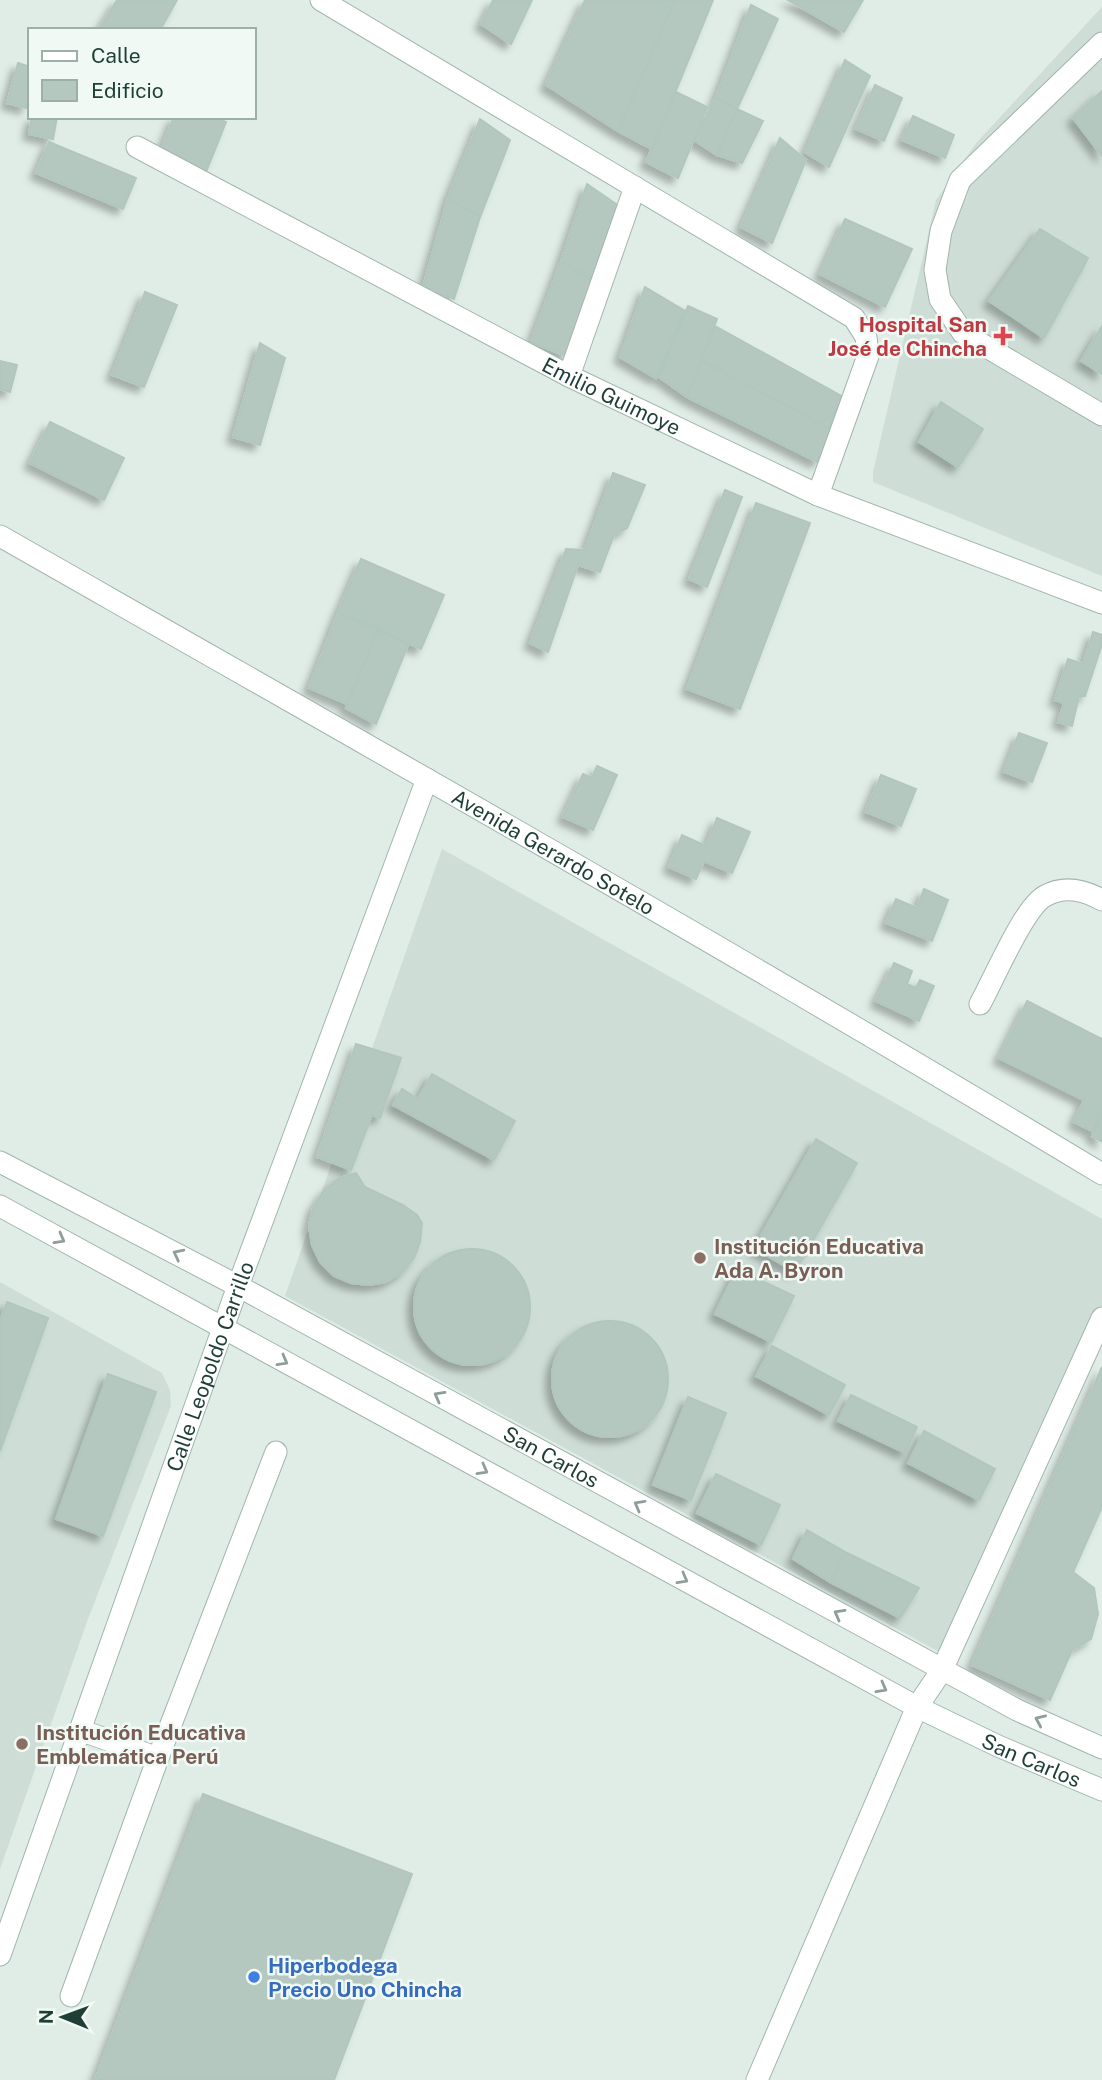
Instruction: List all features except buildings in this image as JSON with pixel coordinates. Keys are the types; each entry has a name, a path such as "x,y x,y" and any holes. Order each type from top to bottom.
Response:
{"street":[{"path":"321,0 854,318 866,337 868,356 818,495"},
{"path":"1102,43 960,180 941,231 935,270 940,299 963,333 1102,415"},
{"name":"Emilio Guimoye","path":"137,147 569,376 818,495 1102,603"},
{"path":"569,376 635,187"},
{"name":"Avenida Gerardo Sotelo","path":"0,536 427,779 1102,1174"},
{"name":"Calle Leopoldo Carrillo","path":"0,1955 238,1286 427,779"},
{"path":"980,1004 1029,911 1044,896 1065,890 1084,890 1102,900"},
{"name":"San Carlos","path":"0,1162 238,1286 1017,1710 1102,1748"},
{"name":"San Carlos","path":"0,1206 917,1707 998,1746 1102,1790"},
{"path":"757,2080 917,1707 942,1670 1102,1318"},
{"path":"71,1996 276,1452"},
{"path":"80,1730 159,1758"}],"shaded area":[{"name":"Hospital San José de Chincha","path":"1102,7 1102,576 873,482 873,472 936,200 977,142"},
{"name":"Institución Educativa Ada A. Byron","path":"442,849 1102,1219 1102,1319 954,1660 285,1296"},
{"path":"0,1282 162,1373 170,1390 171,1406 88,1619 0,1869"}],"place":[{"name":"Hospital San José de Chincha","path":"1003,336"},
{"name":"Institución Educativa Ada A. Byron","path":"700,1258"},
{"name":"Institución Educativa Emblemática Perú","path":"22,1744"},
{"name":"Hiperbodega Precio Uno Chincha","path":"254,1977"}]}
